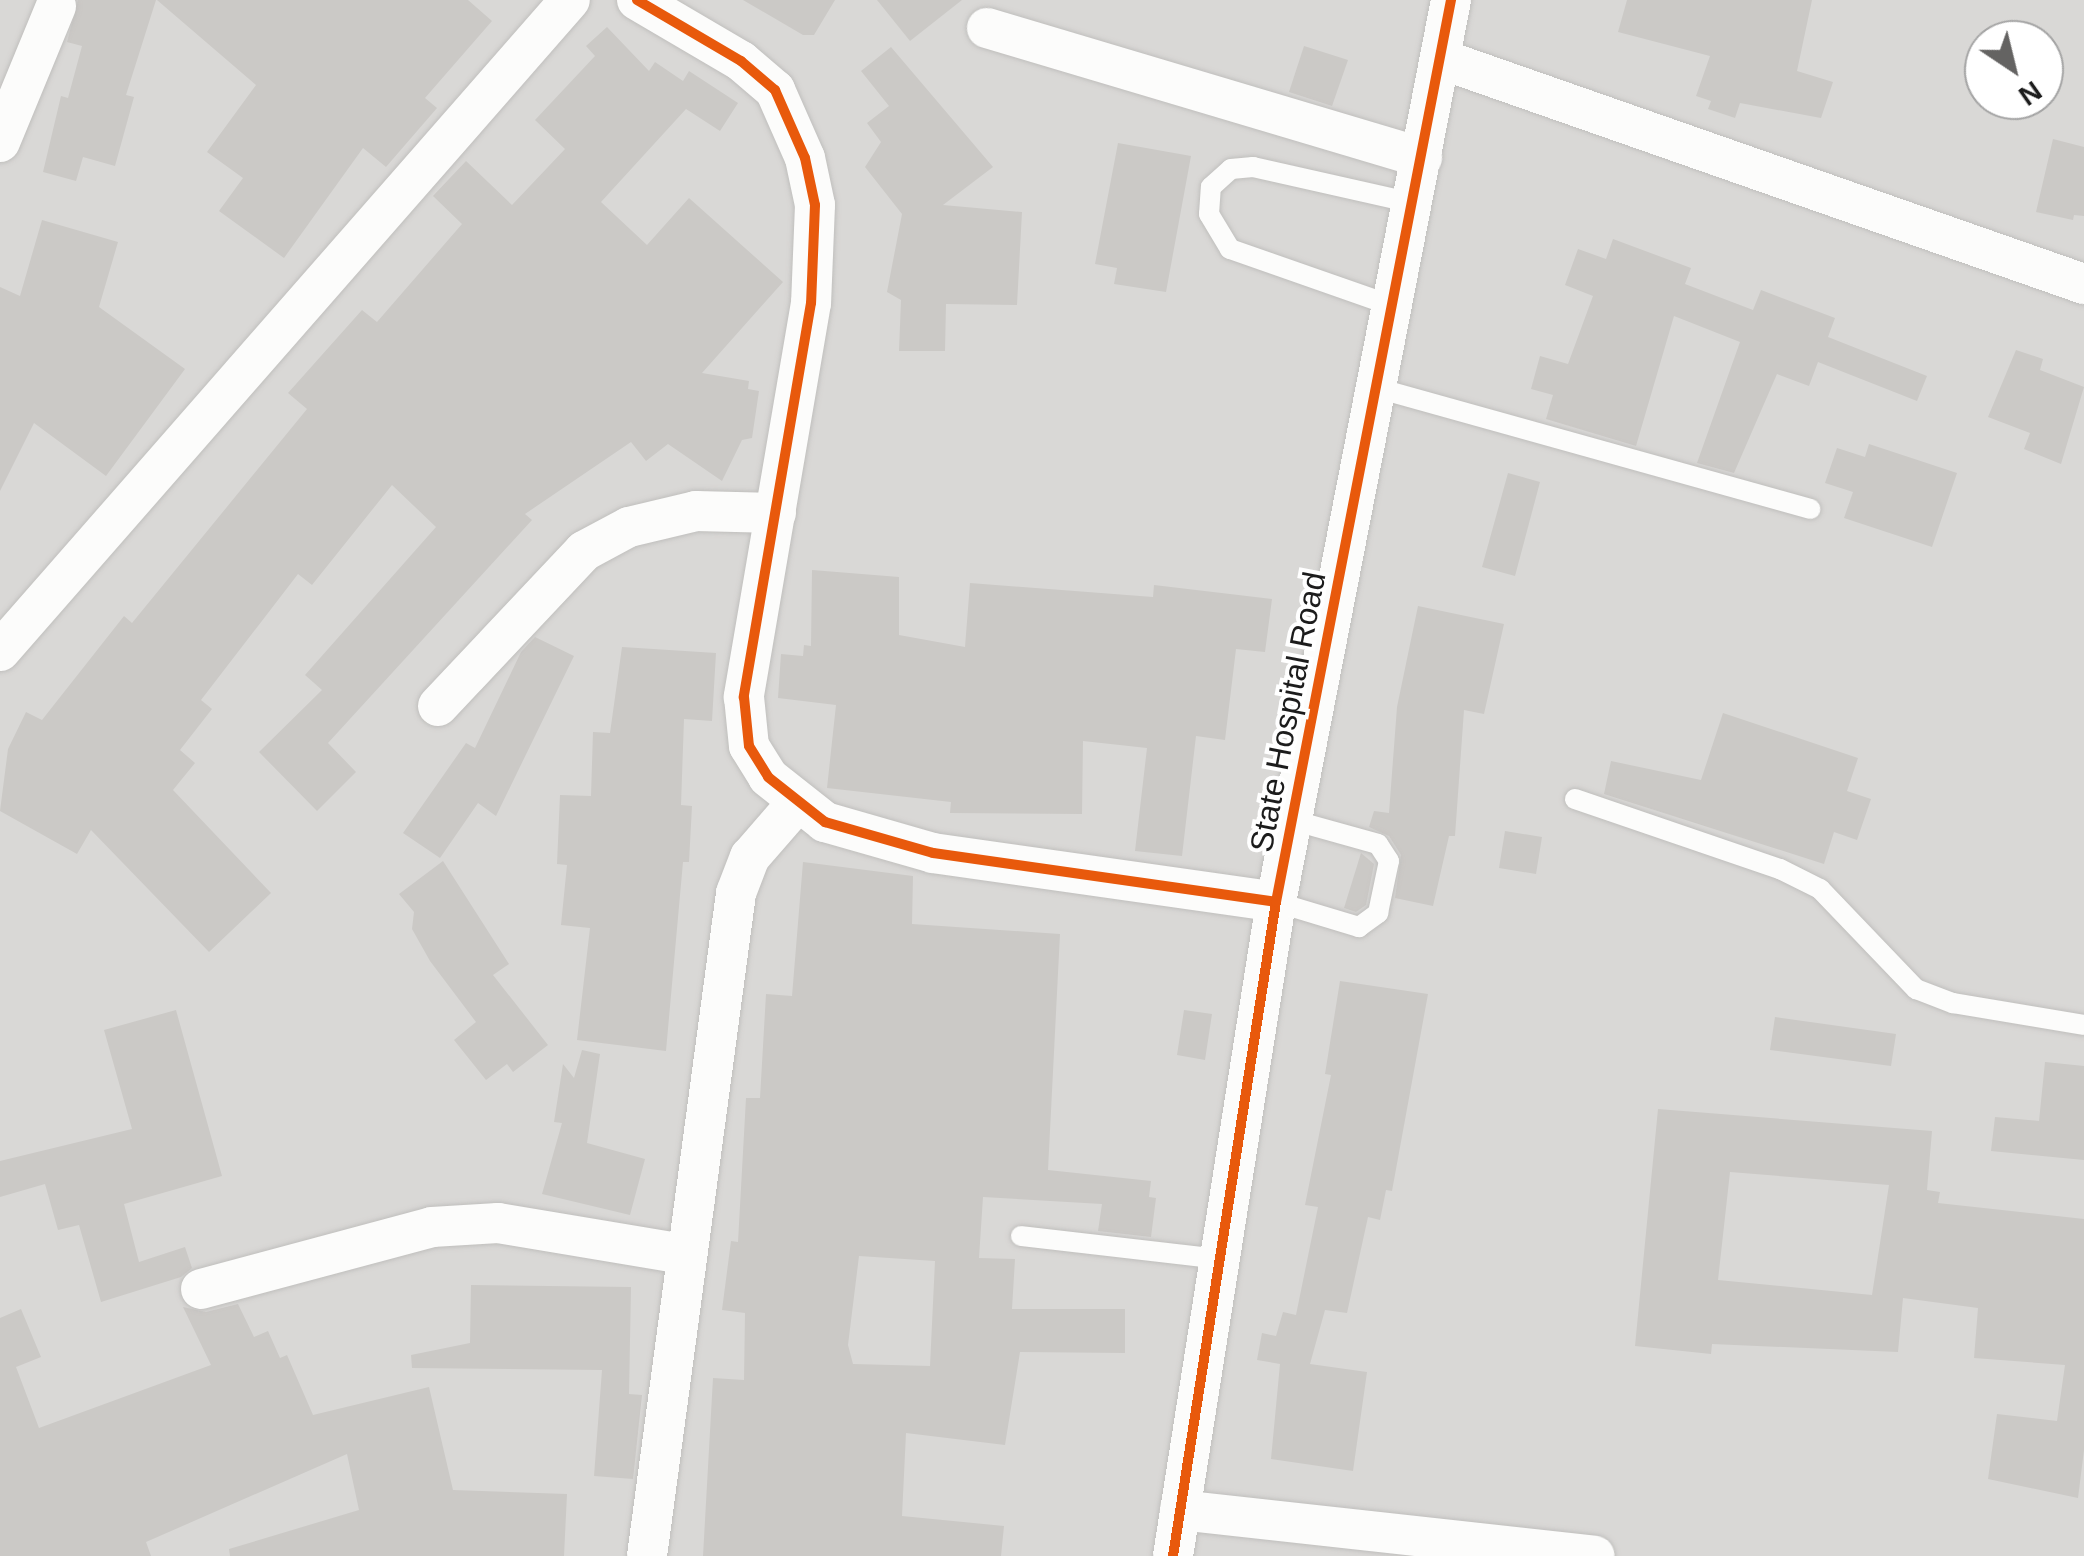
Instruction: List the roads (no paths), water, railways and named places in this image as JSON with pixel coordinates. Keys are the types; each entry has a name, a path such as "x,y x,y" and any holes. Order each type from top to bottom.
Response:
{"street":[{"path":"0,651 570,0"},
{"path":"637,0 741,61 775,90 805,158 815,205 811,303 744,697 749,746 796,804 860,834 933,853 1276,902"},
{"name":"State Hospital Road","path":"1173,1556 1276,902 1451,0"},
{"path":"0,142 56,6"},
{"path":"987,28 1422,158"},
{"path":"1441,59 2084,284"},
{"path":"438,706 584,550 629,527 696,510 776,514"},
{"path":"647,1556 683,1254 736,893 750,857 796,804"},
{"path":"201,1289 432,1226 498,1223 683,1254"},
{"path":"1180,1510 1594,1556"}],"lane":[{"path":"1393,306 1230,249 1209,214 1211,187 1232,169 1253,167 1413,203"},
{"path":"1377,388 1810,508"},
{"path":"1575,799 1780,869 1820,890 1916,989 1953,1004 2084,1025"},
{"path":"1276,902 1359,926 1368,923 1378,912 1388,861 1378,844 1292,820"},
{"path":"1021,1236 1220,1259"}]}
